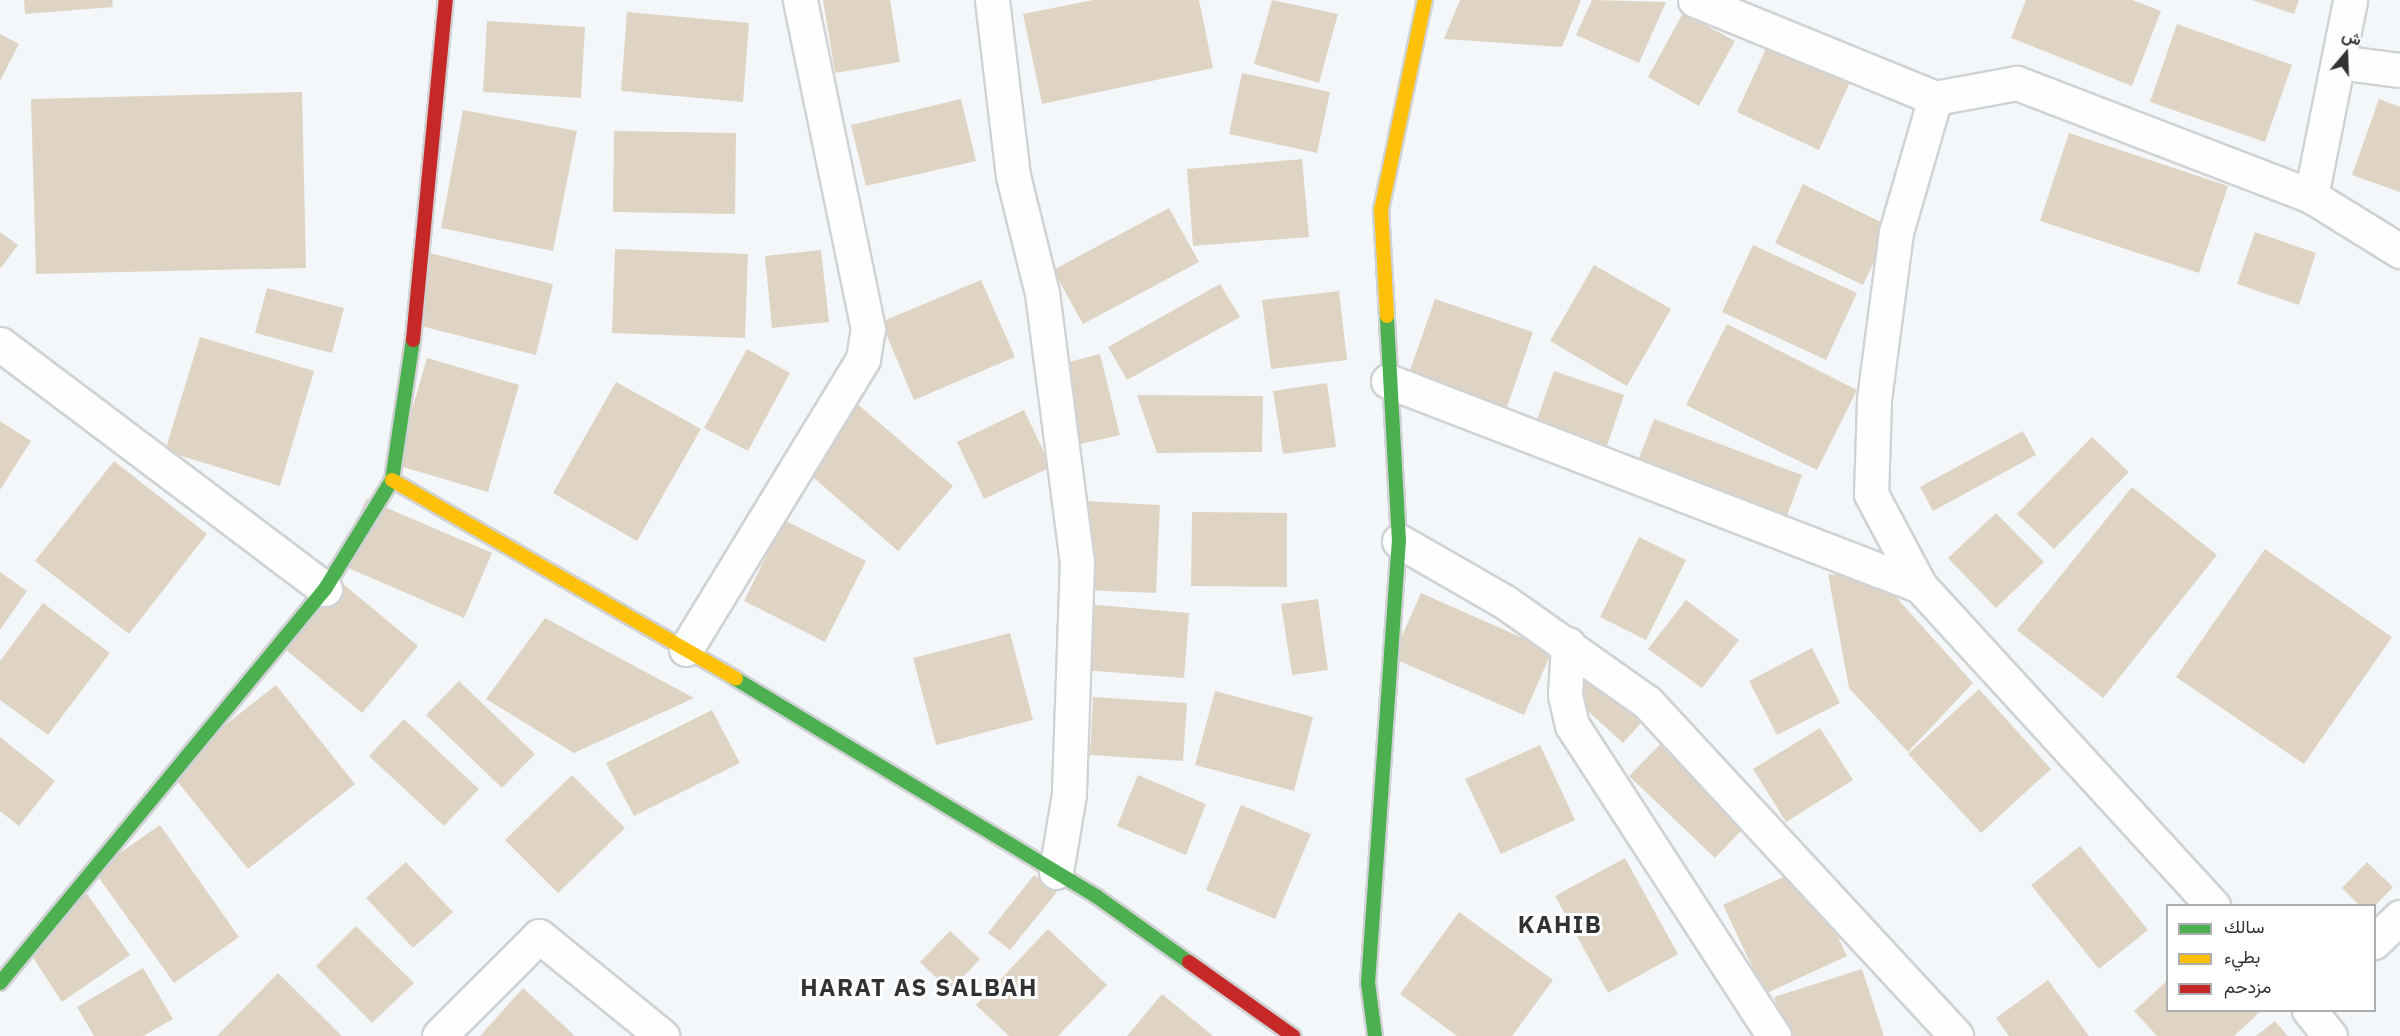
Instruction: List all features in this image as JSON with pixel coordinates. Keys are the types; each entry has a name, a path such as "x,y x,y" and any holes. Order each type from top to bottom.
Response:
{"street":[{"path":"0,983 325,589 392,480 406,409 446,0"},
{"path":"686,649 863,359 868,329 800,0"},
{"path":"992,0 1013,176 1042,293 1077,561 1069,794 1056,872"},
{"path":"1375,1036 1368,983 1387,771 1399,541 1388,381 1381,210 1425,0"},
{"path":"1695,0 1935,98 2017,83 2311,196 2400,251"},
{"path":"2311,196 2350,0"},
{"path":"2338,62 2400,70"},
{"path":"1935,98 1896,232 1874,400 1871,494 1920,586 2211,904"},
{"path":"0,344 325,589"},
{"path":"1388,381 1920,586"},
{"path":"392,480 686,649 1056,872 1293,1036"},
{"path":"1399,541 1568,644 1647,702 1956,1036"},
{"path":"1568,644 1565,695 1572,725 1774,1036"},
{"path":"2376,940 2400,917"},
{"path":"440,1036 539,936 662,1036"},
{"path":"2310,1012 2330,1036"}],"building":[{"path":"24,0 112,0 113,7 25,14"},
{"path":"823,0 890,0 900,62 835,73"},
{"path":"1093,0 1199,0 1213,68 1042,104 1023,14"},
{"path":"1272,0 1338,14 1319,83 1254,64"},
{"path":"1460,0 1581,0 1562,47 1444,39"},
{"path":"1592,0 1666,2 1639,63 1576,35"},
{"path":"2026,0 2132,0 2161,11 2132,86 2011,38"},
{"path":"2252,0 2299,0 2294,14"},
{"path":"627,12 749,23 743,102 621,91"},
{"path":"1683,13 1735,41 1699,106 1648,77"},
{"path":"487,21 585,27 581,98 483,92"},
{"path":"2177,24 2292,65 2265,142 2150,102"},
{"path":"0,34 19,44 0,81"},
{"path":"1769,42 1851,80 1819,150 1737,112"},
{"path":"1242,73 1330,92 1317,153 1229,134"},
{"path":"302,92 306,268 36,274 31,99"},
{"path":"961,99 976,161 866,186 851,125"},
{"path":"2379,99 2400,107 2400,192 2352,175"},
{"path":"463,110 577,131 553,251 441,228"},
{"path":"614,131 736,133 735,214 613,212"},
{"path":"2069,133 2228,186 2199,273 2040,221"},
{"path":"1302,159 1309,237 1193,246 1187,169"},
{"path":"1803,184 1891,227 1863,285 1775,243"},
{"path":"1169,208 1199,262 1083,324 1053,270"},
{"path":"0,232 18,245 0,269"},
{"path":"2255,232 2316,253 2299,305 2237,284"},
{"path":"1753,245 1857,293 1826,360 1722,312"},
{"path":"615,249 748,254 745,338 612,333"},
{"path":"821,250 829,322 772,328 765,256"},
{"path":"430,253 553,284 536,355 413,324"},
{"path":"1594,265 1671,309 1627,386 1550,341"},
{"path":"981,280 1015,357 914,400 881,322"},
{"path":"1220,284 1240,317 1127,380 1108,347"},
{"path":"267,288 344,308 332,353 255,333"},
{"path":"1339,291 1347,360 1271,369 1262,300"},
{"path":"1435,299 1533,332 1504,416 1406,382"},
{"path":"1727,324 1857,390 1817,470 1686,405"},
{"path":"200,337 314,371 280,486 165,451"},
{"path":"747,349 790,373 748,451 704,428"},
{"path":"1100,354 1120,435 1081,444 1061,364"},
{"path":"427,358 519,385 488,492 396,465"},
{"path":"1554,371 1624,395 1604,455 1533,431"},
{"path":"616,382 701,429 637,541 553,493"},
{"path":"1327,383 1336,447 1283,454 1273,391"},
{"path":"1137,395 1263,396 1262,452 1157,453"},
{"path":"854,401 953,486 898,551 799,465"},
{"path":"1024,410 1051,467 984,499 957,442"},
{"path":"1654,419 1802,475 1783,526 1634,471"},
{"path":"0,421 31,441 0,490"},
{"path":"2023,431 2036,455 1933,511 1920,487"},
{"path":"2092,437 2129,472 2054,549 2017,514"},
{"path":"114,461 207,534 129,634 35,561"},
{"path":"2132,487 2217,555 2103,698 2017,630"},
{"path":"366,499 492,553 464,618 339,564"},
{"path":"1084,501 1160,505 1156,593 1081,590"},
{"path":"1192,512 1287,513 1287,587 1191,586"},
{"path":"1996,513 2044,562 1996,608 1948,558"},
{"path":"784,520 866,561 825,642 744,601"},
{"path":"1639,537 1686,560 1646,640 1600,617"},
{"path":"2265,549 2392,637 2304,764 2176,677"},
{"path":"0,572 27,591 0,630"},
{"path":"330,573 418,646 362,713 274,640"},
{"path":"1828,574 1879,578 1973,683 1908,752 1849,688"},
{"path":"1421,593 1552,651 1524,715 1392,658"},
{"path":"1318,599 1328,670 1292,675 1281,604"},
{"path":"1686,600 1739,640 1702,688 1648,649"},
{"path":"43,603 110,653 48,735 0,700 0,661"},
{"path":"1075,603 1189,613 1184,678 1070,669"},
{"path":"545,618 694,698 574,753 486,699"},
{"path":"1010,633 1033,720 936,745 913,658"},
{"path":"1812,648 1840,703 1777,735 1749,681"},
{"path":"1593,663 1649,714 1623,743 1567,692"},
{"path":"459,681 535,754 502,788 426,715"},
{"path":"276,685 355,784 248,869 168,770"},
{"path":"1979,689 2051,769 1981,833 1908,754"},
{"path":"1215,691 1313,717 1294,791 1195,765"},
{"path":"1093,697 1187,703 1183,761 1090,755"},
{"path":"712,710 740,763 634,816 606,763"},
{"path":"404,719 479,789 444,826 369,756"},
{"path":"1681,723 1766,805 1715,858 1629,776"},
{"path":"1820,728 1853,780 1786,822 1753,769"},
{"path":"0,737 55,781 19,826 0,811"},
{"path":"1540,745 1575,820 1501,854 1465,779"},
{"path":"572,775 625,828 558,893 505,840"},
{"path":"1138,775 1206,804 1186,855 1117,826"},
{"path":"1241,805 1311,834 1275,919 1206,890"},
{"path":"160,825 239,937 174,983 94,871"},
{"path":"2080,846 2148,930 2099,969 2031,885"},
{"path":"1625,858 1678,954 1608,993 1555,896"},
{"path":"406,862 453,912 413,948 366,898"},
{"path":"2367,862 2393,887 2376,905 2358,904 2342,888"},
{"path":"1805,867 1847,956 1765,994 1723,905"},
{"path":"1034,875 1057,892 1010,950 988,933"},
{"path":"83,888 130,955 62,1002 26,947"},
{"path":"1459,912 1553,980 1512,1036 1457,1036 1400,994"},
{"path":"356,926 414,983 372,1023 316,966"},
{"path":"1048,929 1107,985 1058,1036 1009,1036 976,1005"},
{"path":"950,931 980,959 950,991 920,962"},
{"path":"143,968 173,1019 143,1036 94,1036 77,1007"},
{"path":"1862,969 1884,1036 1787,1036 1774,997"},
{"path":"278,973 342,1036 217,1036"},
{"path":"2048,980 2089,1036 2009,1036 1996,1018"},
{"path":"2166,982 2166,1012 2260,1012 2234,1036 2157,1036 2134,1011"},
{"path":"523,988 575,1036 480,1036"},
{"path":"1162,994 1213,1036 1127,1036"},
{"path":"2275,1021 2288,1036 2256,1036"}],"traffic: fast":[{"path":"1375,1036 1368,983 1399,541 1387,316"},
{"path":"0,983 325,589 392,480 413,340"},
{"path":"736,679 1096,896 1189,962"}],"traffic: slow":[{"path":"1387,316 1381,210 1425,0"},
{"path":"392,480 736,679"}],"traffic: jam":[{"path":"413,340 446,0"},
{"path":"1189,962 1293,1036"}],"district":[{"name":"KAHIB","path":"1560,925"},
{"name":"HARAT AS SALBAH","path":"919,988"}]}
